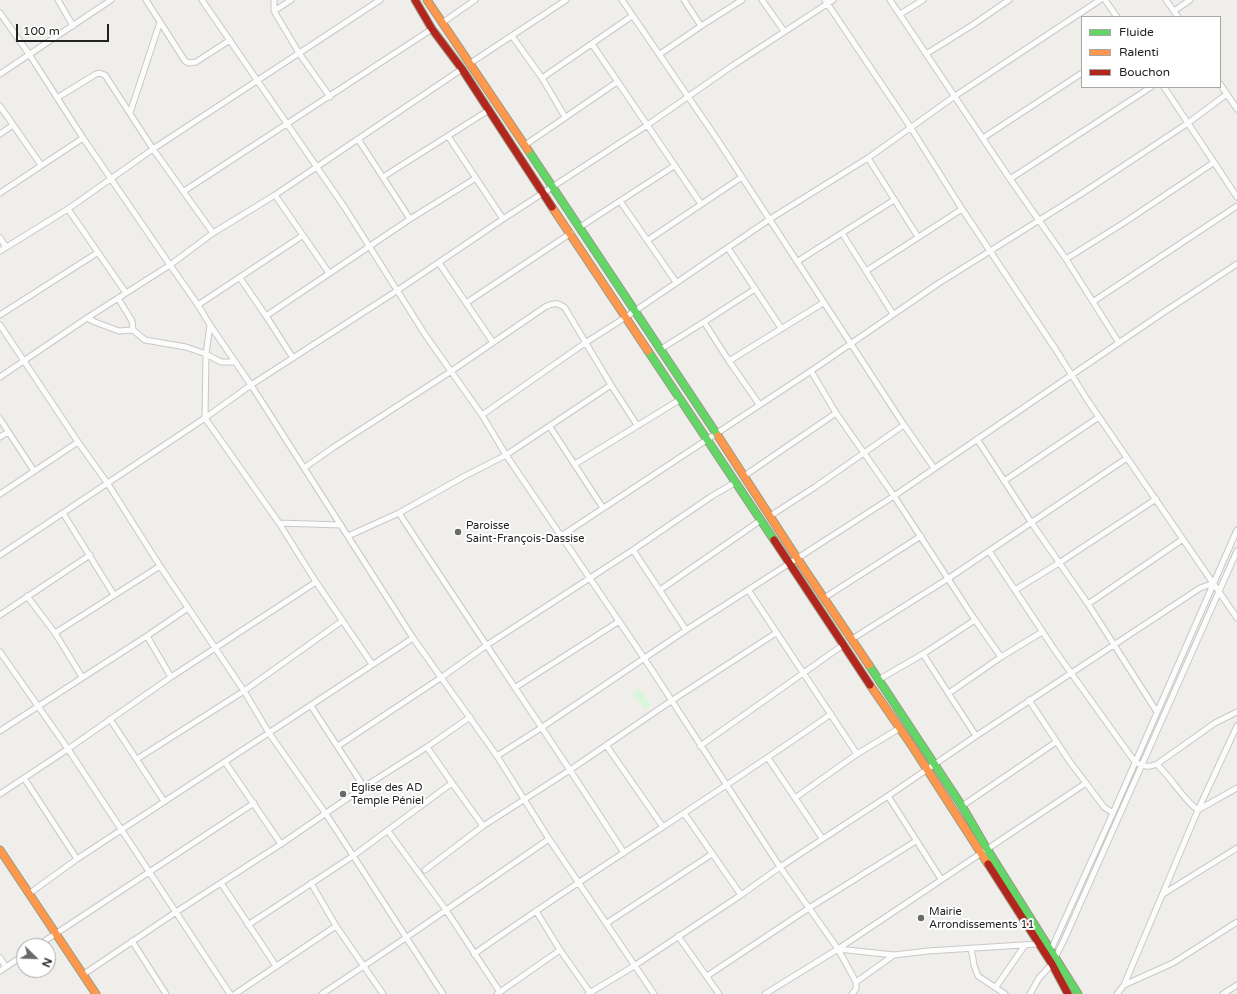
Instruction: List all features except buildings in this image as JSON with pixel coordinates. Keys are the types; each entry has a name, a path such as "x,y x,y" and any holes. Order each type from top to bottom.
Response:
{"main road":[{"path":"414,0 432,29 462,69 626,318 681,398 843,645 1051,950 1068,994"},
{"path":"427,0 662,349 797,558 935,764 962,806 984,851 1038,944 1047,957 1054,961 1078,994"},
{"path":"0,850 96,994"}],"street":[{"path":"58,0 73,26"},
{"path":"0,74 111,0"},
{"path":"146,0 185,61 189,63 196,62 230,40"},
{"path":"204,0 370,246 426,336 450,372 482,415 506,455 589,580 644,658 780,867 838,949 856,982 856,989 852,994"},
{"path":"274,0 274,11 299,53 330,97"},
{"path":"274,11 291,0"},
{"path":"0,251 112,179 153,149 380,0"},
{"path":"442,23 475,0"},
{"path":"469,64 566,0"},
{"path":"622,0 660,54 798,261 823,303 934,468"},
{"path":"684,0 701,26"},
{"path":"660,54 742,0"},
{"path":"762,0 784,31"},
{"path":"0,554 108,484 251,385 646,126 826,2 833,0"},
{"path":"890,0 1010,179 1066,259 1094,301 1119,343"},
{"path":"900,14 922,0"},
{"path":"926,54 1009,0"},
{"path":"482,415 585,343 626,318 676,282 770,219 868,158 955,96 1100,0"},
{"path":"1105,0 1116,16"},
{"path":"1166,0 1177,16"},
{"path":"1174,11 1190,0"},
{"path":"826,2 911,128 962,209 1099,417 1237,618"},
{"path":"1,15 29,54 83,138 198,305 413,638 497,756 549,839 654,994"},
{"path":"542,78 632,16"},
{"path":"130,113 160,22"},
{"path":"184,191 432,29"},
{"path":"512,36 542,78 566,117"},
{"path":"592,44 646,126 701,204"},
{"path":"0,377 87,318 170,265 213,233 275,195 462,69"},
{"path":"57,98 96,74 105,75 153,149 213,233"},
{"path":"983,138 1081,74"},
{"path":"524,145 617,82"},
{"path":"1221,85 1237,109"},
{"path":"1010,179 1149,88"},
{"path":"1165,88 1237,197"},
{"path":"561,536 811,371 893,314 1188,123 1227,94"},
{"path":"0,106 42,165"},
{"path":"383,177 489,110"},
{"path":"0,134 13,125"},
{"path":"448,136 503,219"},
{"path":"0,193 83,138"},
{"path":"358,139 410,219"},
{"path":"868,158 918,237"},
{"path":"1066,259 1122,224 1213,163"},
{"path":"580,227 674,166"},
{"path":"648,240 742,177"},
{"path":"266,316 410,219 476,178"},
{"path":"275,195 329,273"},
{"path":"620,200 676,282"},
{"path":"798,261 894,200"},
{"path":"1094,301 1237,206"},
{"path":"68,208 126,293"},
{"path":"866,271 962,209"},
{"path":"466,303 571,233"},
{"path":"842,233 893,314"},
{"path":"198,305 302,236"},
{"path":"0,238 6,247"},
{"path":"728,248 781,328"},
{"path":"0,315 98,253"},
{"path":"439,263 492,341"},
{"path":"497,756 686,630 749,591 797,558 894,496 1072,374 1237,264"},
{"path":"240,278 293,358"},
{"path":"662,349 755,289"},
{"path":"118,298 132,321 133,330 144,340 186,347 206,354 221,362 235,362"},
{"path":"304,468 450,372 492,341 545,307 557,303 564,308 637,425"},
{"path":"729,360 823,303"},
{"path":"87,318 119,331 133,330"},
{"path":"704,322 759,404"},
{"path":"0,325 78,442 108,484 160,566 244,691 269,733 326,814 443,994"},
{"path":"210,325 206,354 205,418 279,523 316,582 372,664"},
{"path":"811,371 836,413 894,496 1001,657"},
{"path":"348,536 399,513 464,476 506,455 611,385"},
{"path":"575,464 681,398"},
{"path":"744,476 836,413"},
{"path":"1004,481 1099,417"},
{"path":"0,419 34,471"},
{"path":"770,516 815,487 904,425"},
{"path":"550,427 603,508"},
{"path":"0,437 8,432"},
{"path":"977,440 1031,522 1088,604 1157,712"},
{"path":"0,494 78,442"},
{"path":"852,639 949,578 1127,458"},
{"path":"338,746 487,646 589,580 712,496 736,482"},
{"path":"1015,590 1156,499"},
{"path":"63,513 114,595"},
{"path":"399,513 516,687 541,728 624,853"},
{"path":"660,590 761,520"},
{"path":"279,523 341,526"},
{"path":"1047,957 1113,813 1237,530"},
{"path":"824,598 921,536"},
{"path":"1088,604 1182,540"},
{"path":"633,550 686,630"},
{"path":"989,551 1042,632 1135,762 1142,766 1150,767 1157,764 1215,723 1237,712"},
{"path":"1030,994 1039,978 1054,961 1237,551"},
{"path":"0,615 90,555"},
{"path":"55,633 160,566"},
{"path":"0,794 68,749 171,677 316,582"},
{"path":"536,911 590,994 741,895 822,838 888,796 1071,672 1200,588 1214,583"},
{"path":"749,591 857,754"},
{"path":"27,596 55,633 82,677"},
{"path":"0,731 188,608"},
{"path":"878,680 923,654 975,620"},
{"path":"137,759 244,691 342,621"},
{"path":"516,687 618,622"},
{"path":"949,693 1001,657 1042,632"},
{"path":"425,870 484,826 776,633"},
{"path":"147,636 171,677"},
{"path":"30,893 76,859 413,638"},
{"path":"700,746 843,645"},
{"path":"0,652 68,749 230,994"},
{"path":"923,654 976,736"},
{"path":"1029,700 1070,762 1104,807 1113,813"},
{"path":"310,706 364,787"},
{"path":"474,954 578,881 624,853 768,758 831,714"},
{"path":"84,974 326,814 364,787 428,747 470,717"},
{"path":"110,719 164,801"},
{"path":"1117,994 1124,985 1198,810 1237,726"},
{"path":"795,798 857,754 900,728"},
{"path":"962,806 1056,742"},
{"path":"606,745 663,827"},
{"path":"428,747 452,783 484,826"},
{"path":"768,758 822,838"},
{"path":"225,762 281,844"},
{"path":"1157,764 1175,784 1182,796 1191,806 1198,810"},
{"path":"24,778 76,859"},
{"path":"765,994 838,949 1086,782"},
{"path":"248,925 353,856 452,783"},
{"path":"1198,810 1237,788"},
{"path":"888,796 941,879"},
{"path":"50,938 254,803"},
{"path":"684,813 741,895"},
{"path":"388,831 446,910 498,993 560,950"},
{"path":"322,994 549,839"},
{"path":"707,976 809,908 916,841"},
{"path":"1162,894 1237,848"},
{"path":"607,923 712,854"},
{"path":"221,883 276,966"},
{"path":"311,883 336,926 383,994"},
{"path":"1124,985 1173,964 1237,923"},
{"path":"235,994 336,926"},
{"path":"678,936 718,994"},
{"path":"132,941 166,994"},
{"path":"838,949 894,955 928,951 1038,944"},
{"path":"996,988 1025,945"},
{"path":"971,948 974,965 978,976 1005,994"},
{"path":"856,982 894,955"},
{"path":"0,958 6,967"},
{"path":"0,971 16,960"},
{"path":"1223,994 1237,985"}],"green space":[{"path":"639,688 651,705 645,710 632,693"}],"traffic: fast":[{"path":"528,150 718,436"},
{"path":"648,351 774,540"},
{"path":"869,665 962,806 987,849 1078,994"}],"traffic: slow":[{"path":"427,0 528,150"},
{"path":"552,207 648,351"},
{"path":"718,436 797,558 869,665"},
{"path":"870,685 912,746 988,864"},
{"path":"0,850 96,994"}],"traffic: jam":[{"path":"415,0 432,29 462,69 552,207"},
{"path":"774,540 870,685"},
{"path":"988,864 1052,964 1068,994"}],"place":[{"name":"Paroisse Saint-François-Dassise","path":"458,532"},
{"name":"Eglise des AD Temple Péniel","path":"343,794"},
{"name":"Mairie Arrondissements 11","path":"921,918"}]}
